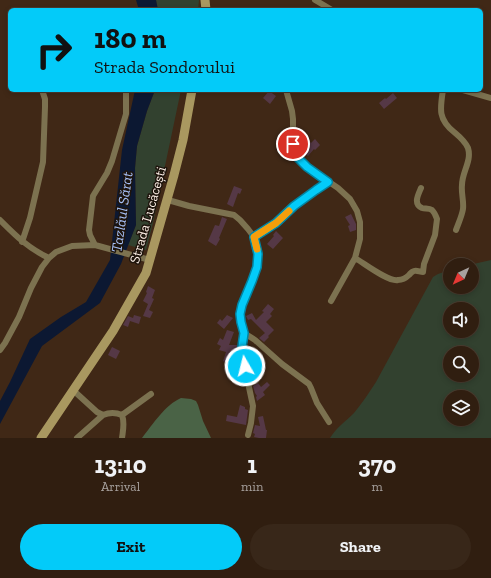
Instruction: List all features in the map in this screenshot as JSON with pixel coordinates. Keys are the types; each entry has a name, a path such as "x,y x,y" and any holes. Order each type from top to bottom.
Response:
{"main road":[{"name":"Strada Lucăcești","path":"42,438 113,331 146,273 168,200 183,140 192,92"}],"street":[{"path":"315,0 329,8"},
{"path":"22,242 30,218 43,162 45,99 43,92"},
{"path":"95,245 89,230 93,196 107,174 112,161 126,114 126,92"},
{"path":"287,92 292,111 293,144 296,156 307,167 338,188 350,199 357,211 360,222 360,239 355,258 331,300"},
{"path":"443,92 440,108 443,120 448,127 465,143 469,152 462,184 463,210 456,230"},
{"path":"470,92 491,98"},
{"path":"254,237 276,223 294,206 328,182"},
{"path":"355,258 393,280 406,277 412,271 417,270 423,272 424,264 435,234 437,219 432,210 423,209 417,204 416,199 421,188"},
{"path":"168,200 234,215 244,224 254,237 257,250 257,267 241,310 241,322 244,333 242,347 253,406 248,435"},
{"path":"0,220 22,242 49,258"},
{"path":"0,350 5,343 42,267 56,252 72,246 95,245 150,260"},
{"path":"244,333 255,340 282,364 309,384 317,403 328,422"},
{"path":"74,391 97,412 103,415"},
{"path":"122,415 151,394"},
{"path":"77,438 103,415 115,412 122,415 124,419 122,438"}],"green space":[{"path":"156,0 199,0 198,8 158,8"},
{"path":"154,92 181,92 146,250 128,245 136,225 135,168 137,146"},
{"path":"491,260 491,438 330,438 332,434 354,413 376,382 433,277 443,272 443,294 479,294 479,263"},
{"path":"181,398 196,401 211,438 142,438 165,410"}],"water":[{"path":"136,0 156,0 158,8 138,8"},
{"name":"Tazlăul Sărat","path":"135,92 154,92 137,146 135,168 136,225 121,264 100,303 42,346 0,424 0,401 30,339 61,317 86,302 110,260 122,150"}],"building":[{"path":"268,92 276,96 270,104 263,98"},
{"path":"393,93 397,98 384,109 379,103"},
{"path":"306,137 311,143 315,139 320,145 308,156 301,151 306,146 302,141"},
{"path":"234,186 242,189 240,194 238,193 233,207 227,204"},
{"path":"351,214 356,224 356,230 350,232 348,226 350,225 345,217"},
{"path":"222,217 227,219 216,246 208,241 215,225 219,226"},
{"path":"276,231 283,238 273,249 267,244 274,236 273,235"},
{"path":"148,286 155,290 152,298 154,299 149,310 153,312 150,318 143,316 148,304 143,301 147,293"},
{"path":"268,304 274,309 270,314 272,316 266,322 274,330 264,342 259,338 265,333 251,319 248,320 246,316 252,313 256,320 264,312 262,311"},
{"path":"134,315 141,317 139,324 130,321 128,327 123,325 128,316 133,318"},
{"path":"227,315 233,318 224,329 217,323 220,319 222,321"},
{"path":"227,330 234,332 229,345 238,345 240,366 234,366 235,363 227,363 223,361 226,352 219,350 221,346 217,344 220,338 223,340"},
{"path":"112,347 120,351 116,359 108,355"},
{"path":"267,382 270,385 263,392 265,395 257,401 257,396 253,386 258,383 261,387"},
{"path":"240,405 248,410 246,425 226,421 227,415 237,417"},
{"path":"263,416 267,430 266,438 254,437 255,434 253,433 255,425 260,426 258,417"}],"slow traffic":[{"path":"257,249 254,237 276,223 289,211"}],"route":[{"path":"245,366 242,347 244,333 240,314 257,267 258,254 254,237 276,223 294,206 328,182 307,167 296,156 293,144"}]}
